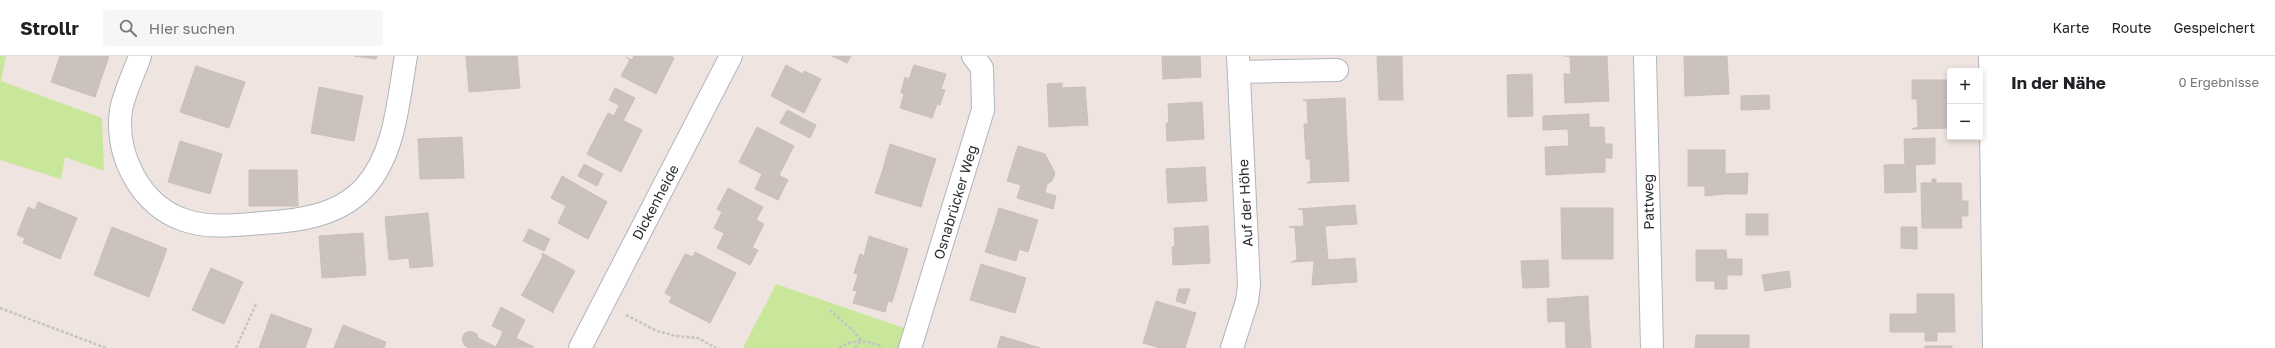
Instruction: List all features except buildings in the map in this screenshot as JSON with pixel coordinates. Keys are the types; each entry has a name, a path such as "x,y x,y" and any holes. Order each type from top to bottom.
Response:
{"street":[{"path":"140,56 122,110 122,141 127,166 144,191 163,209 183,220 209,226 287,222 314,217 339,207 364,188 382,163 392,134 406,56"},
{"name":"Dickenheide","path":"580,348 731,56"},
{"name":"Osnabrücker Weg","path":"910,348 983,110 982,68 973,56"},
{"name":"Pattweg","path":"1645,56 1652,348"},
{"path":"1990,56 1994,348"},
{"path":"1238,64 1337,70"},
{"name":"Auf der Höhe","path":"1232,348 1247,301 1249,285 1238,64"}],"path":[{"path":"603,303 658,330 676,336 698,338 716,348"},
{"path":"236,348 256,304"},
{"path":"0,308 106,348"},
{"path":"830,310 849,329 858,334 861,341"},
{"path":"856,348 861,341"},
{"path":"839,348 849,342 861,341 871,342 881,346 882,348"}],"green space":[{"path":"0,56 6,56 1,81 102,118 104,171 65,157 61,179 0,160"},
{"path":"776,284 904,328 898,348 743,348"}]}
